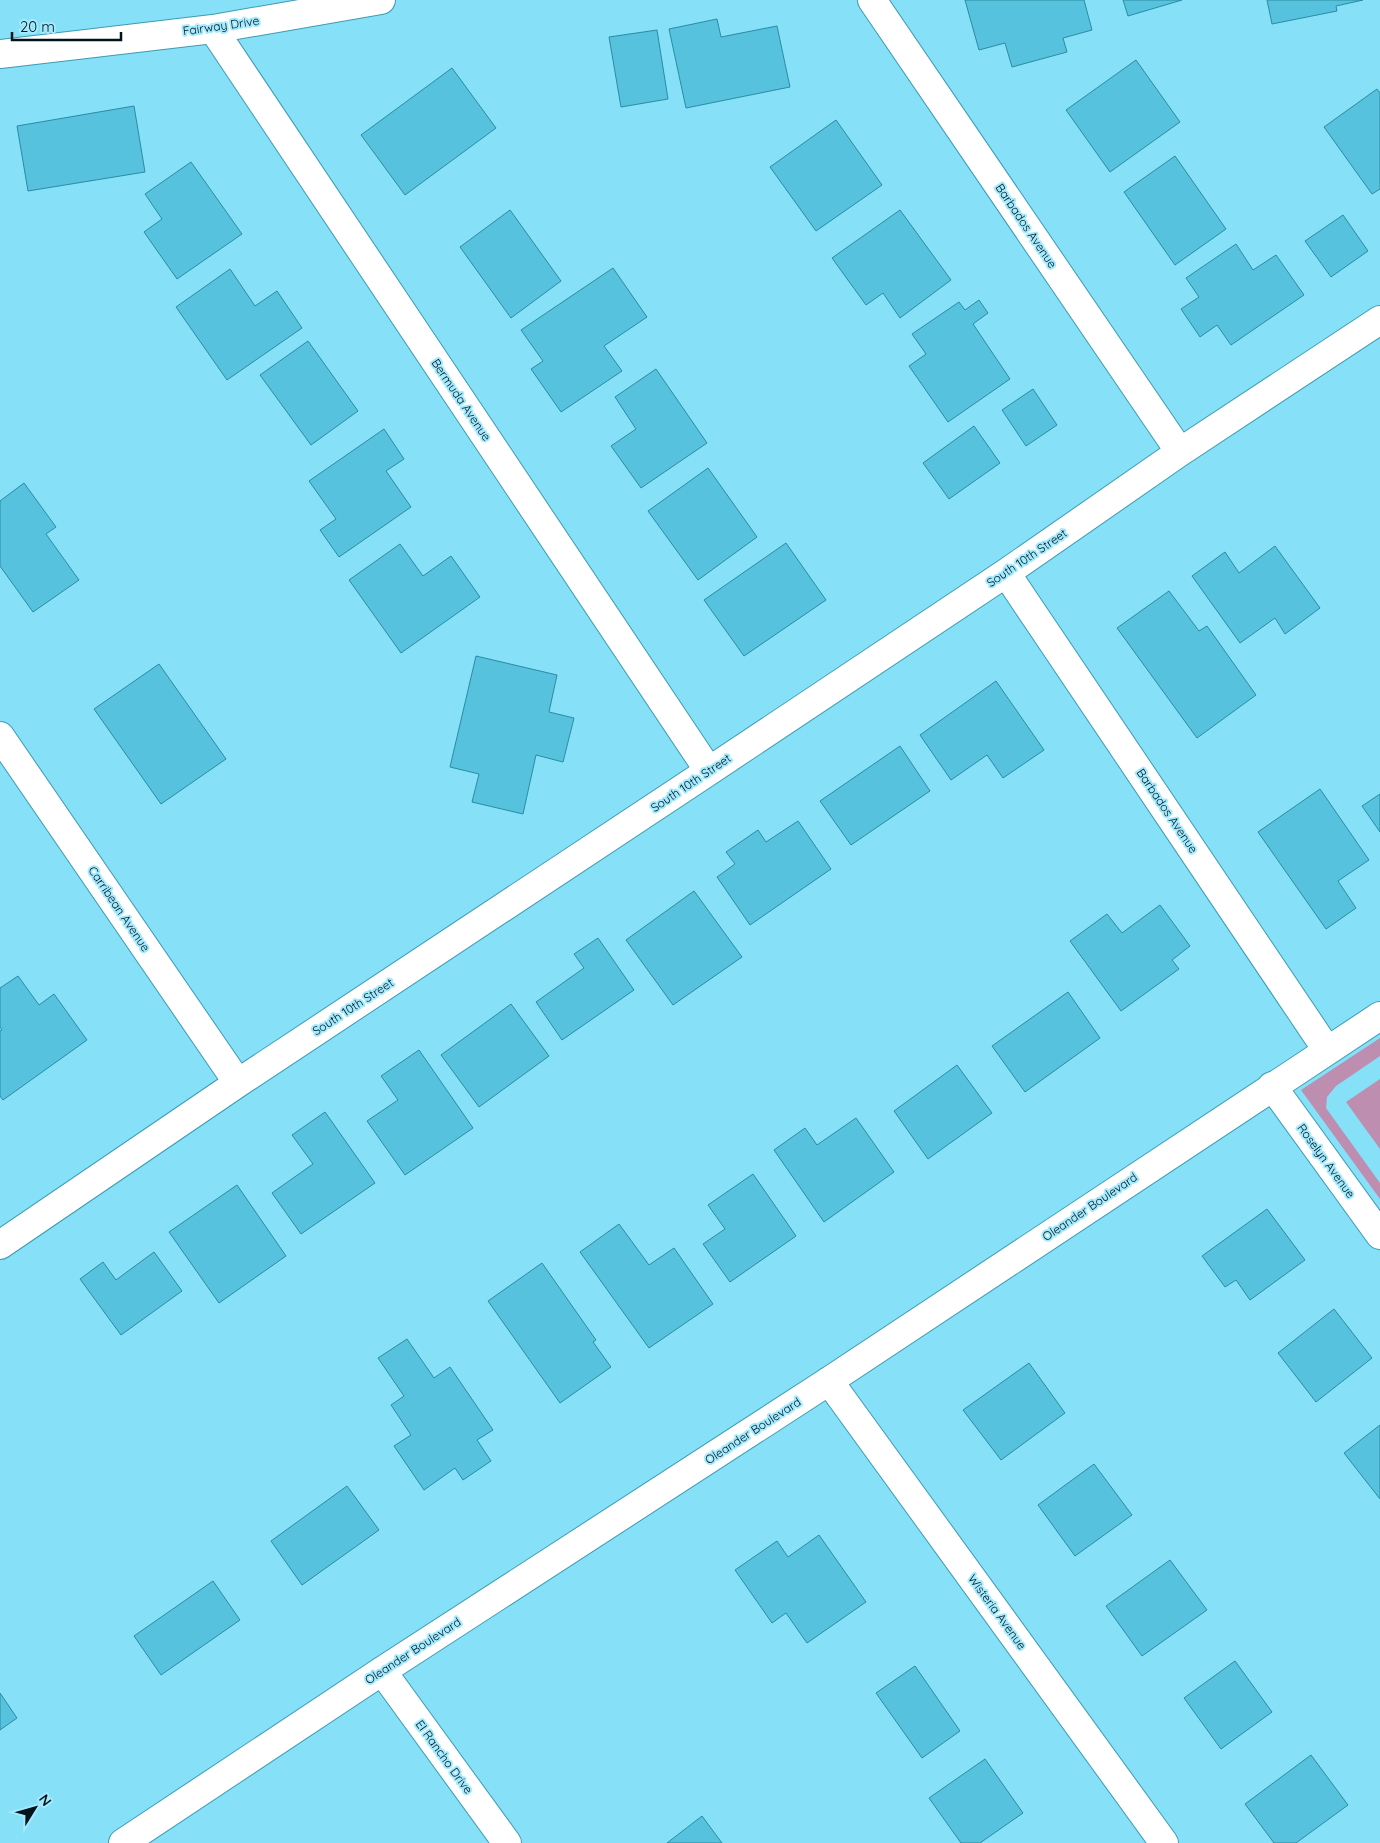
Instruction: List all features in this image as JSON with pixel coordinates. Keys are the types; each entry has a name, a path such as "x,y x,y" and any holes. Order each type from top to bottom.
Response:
{"street":[{"name":"Fairway Drive","path":"0,54 213,29 381,0"},
{"name":"Barbados Avenue","path":"872,0 1180,452"},
{"name":"Bermuda Avenue","path":"213,29 709,771"},
{"name":"South 10th Street","path":"0,1245 238,1083 709,771 1006,572 1180,452 1380,320"},
{"name":"Barbados Avenue","path":"1006,572 1327,1050"},
{"name":"Carribean Avenue","path":"0,736 238,1083"},
{"name":"Oleander Boulevard","path":"124,1843 382,1671 829,1381 1380,1016"},
{"name":"Roselyn Avenue","path":"1272,1086 1380,1235"},
{"name":"Wisteria Avenue","path":"829,1381 1164,1843"},
{"name":"El Rancho Drive","path":"382,1671 507,1843"}],"shaded area":[{"path":"1380,1038 1380,1056 1336,1086 1327,1097 1326,1108 1380,1183 1380,1199 1301,1090"},
{"path":"1380,1079 1380,1149 1346,1102"}],"building":[{"path":"965,0 1084,0 1092,30 1063,38 1067,52 1012,67 1005,43 979,50"},
{"path":"1123,0 1182,0 1128,16"},
{"path":"1267,0 1363,0 1336,6 1337,11 1272,24"},
{"path":"717,19 721,37 777,26 790,87 686,108 669,29"},
{"path":"657,30 668,99 621,107 609,37"},
{"path":"1136,60 1180,122 1110,172 1066,110"},
{"path":"452,68 496,128 405,195 361,135"},
{"path":"1377,89 1380,93 1380,189 1372,194 1324,127"},
{"path":"134,106 145,172 28,191 17,126"},
{"path":"836,120 882,185 816,231 770,167"},
{"path":"1175,156 1226,229 1175,265 1124,192"},
{"path":"191,162 242,234 177,279 144,232 162,219 145,194"},
{"path":"510,210 561,281 511,318 460,247"},
{"path":"900,210 951,280 900,318 883,293 866,305 832,258"},
{"path":"1343,215 1368,251 1331,277 1305,241"},
{"path":"1236,244 1253,270 1276,255 1304,295 1231,345 1217,325 1200,337 1181,309 1199,297 1186,278"},
{"path":"613,268 647,317 604,346 622,371 561,412 531,369 543,361 521,330"},
{"path":"230,269 255,306 277,291 302,328 227,380 176,307"},
{"path":"979,300 988,313 973,324 1010,379 948,422 909,366 926,354 912,334 959,302 965,310"},
{"path":"308,341 358,411 311,445 260,375"},
{"path":"656,369 707,443 641,488 611,446 636,429 615,397"},
{"path":"1033,389 1057,425 1026,446 1002,410"},
{"path":"974,426 1000,463 949,499 923,463"},
{"path":"384,429 404,459 386,471 411,507 339,557 320,530 336,519 309,481"},
{"path":"708,468 757,537 698,580 648,511"},
{"path":"24,483 56,527 46,534 79,580 33,612 0,566 0,501"},
{"path":"786,543 826,600 744,656 704,600"},
{"path":"400,544 423,576 451,556 480,597 401,653 349,580"},
{"path":"1275,546 1320,608 1285,634 1275,618 1240,643 1192,576 1225,552 1239,573"},
{"path":"1169,591 1199,631 1207,626 1256,695 1197,738 1117,628"},
{"path":"476,656 557,675 549,712 574,718 563,762 536,755 523,814 472,802 479,774 450,767"},
{"path":"159,664 226,759 161,804 94,709"},
{"path":"996,681 1044,750 1003,778 987,755 951,780 920,735"},
{"path":"900,746 930,791 851,845 820,801"},
{"path":"1320,789 1369,860 1338,881 1356,908 1326,929 1258,832"},
{"path":"1380,794 1380,832 1362,806"},
{"path":"798,821 831,869 750,925 717,877 735,864 726,852 758,830 766,842"},
{"path":"694,891 742,957 673,1005 626,940"},
{"path":"1160,905 1190,946 1172,960 1179,969 1121,1011 1070,941 1107,914 1122,933"},
{"path":"598,938 634,990 562,1040 536,1002 584,968 574,954"},
{"path":"18,976 39,1005 54,994 87,1040 3,1100 0,1096 0,1031 2,1030 0,1027 0,988"},
{"path":"1068,992 1100,1038 1025,1092 992,1046"},
{"path":"511,1004 549,1056 479,1107 441,1055"},
{"path":"419,1050 473,1128 405,1175 367,1121 398,1100 381,1076"},
{"path":"957,1065 992,1113 928,1159 894,1111"},
{"path":"325,1112 375,1183 301,1234 272,1193 313,1164 292,1135"},
{"path":"856,1118 894,1172 824,1222 774,1150 805,1128 817,1145"},
{"path":"753,1174 796,1236 730,1282 703,1244 725,1229 708,1205"},
{"path":"237,1185 286,1256 219,1303 169,1232"},
{"path":"1267,1209 1305,1260 1250,1300 1236,1280 1225,1287 1202,1256"},
{"path":"619,1224 649,1265 674,1248 713,1304 649,1348 580,1252"},
{"path":"154,1252 182,1291 121,1335 80,1279 103,1262 116,1280"},
{"path":"542,1263 596,1340 593,1342 611,1367 560,1403 488,1301"},
{"path":"1334,1309 1372,1358 1316,1402 1278,1353"},
{"path":"407,1339 434,1378 450,1367 493,1430 477,1440 491,1461 463,1480 455,1468 424,1490 394,1446 411,1435 391,1405 404,1396 378,1358"},
{"path":"1029,1363 1065,1413 1001,1460 963,1410"},
{"path":"1380,1425 1380,1499 1344,1453"},
{"path":"1094,1464 1132,1515 1075,1556 1038,1505"},
{"path":"347,1486 379,1530 302,1585 271,1541"},
{"path":"819,1535 866,1602 807,1643 786,1613 772,1623 735,1570 777,1541 788,1557"},
{"path":"1170,1560 1207,1610 1142,1656 1106,1606"},
{"path":"213,1581 240,1620 161,1675 134,1636"},
{"path":"1235,1661 1272,1712 1221,1749 1184,1698"},
{"path":"915,1666 960,1731 922,1758 876,1693"},
{"path":"0,1693 17,1718 0,1730"},
{"path":"1311,1755 1348,1805 1296,1843 1274,1843 1245,1804"},
{"path":"985,1759 1023,1813 980,1843 961,1843 929,1798"},
{"path":"702,1816 722,1843 667,1843"}]}
